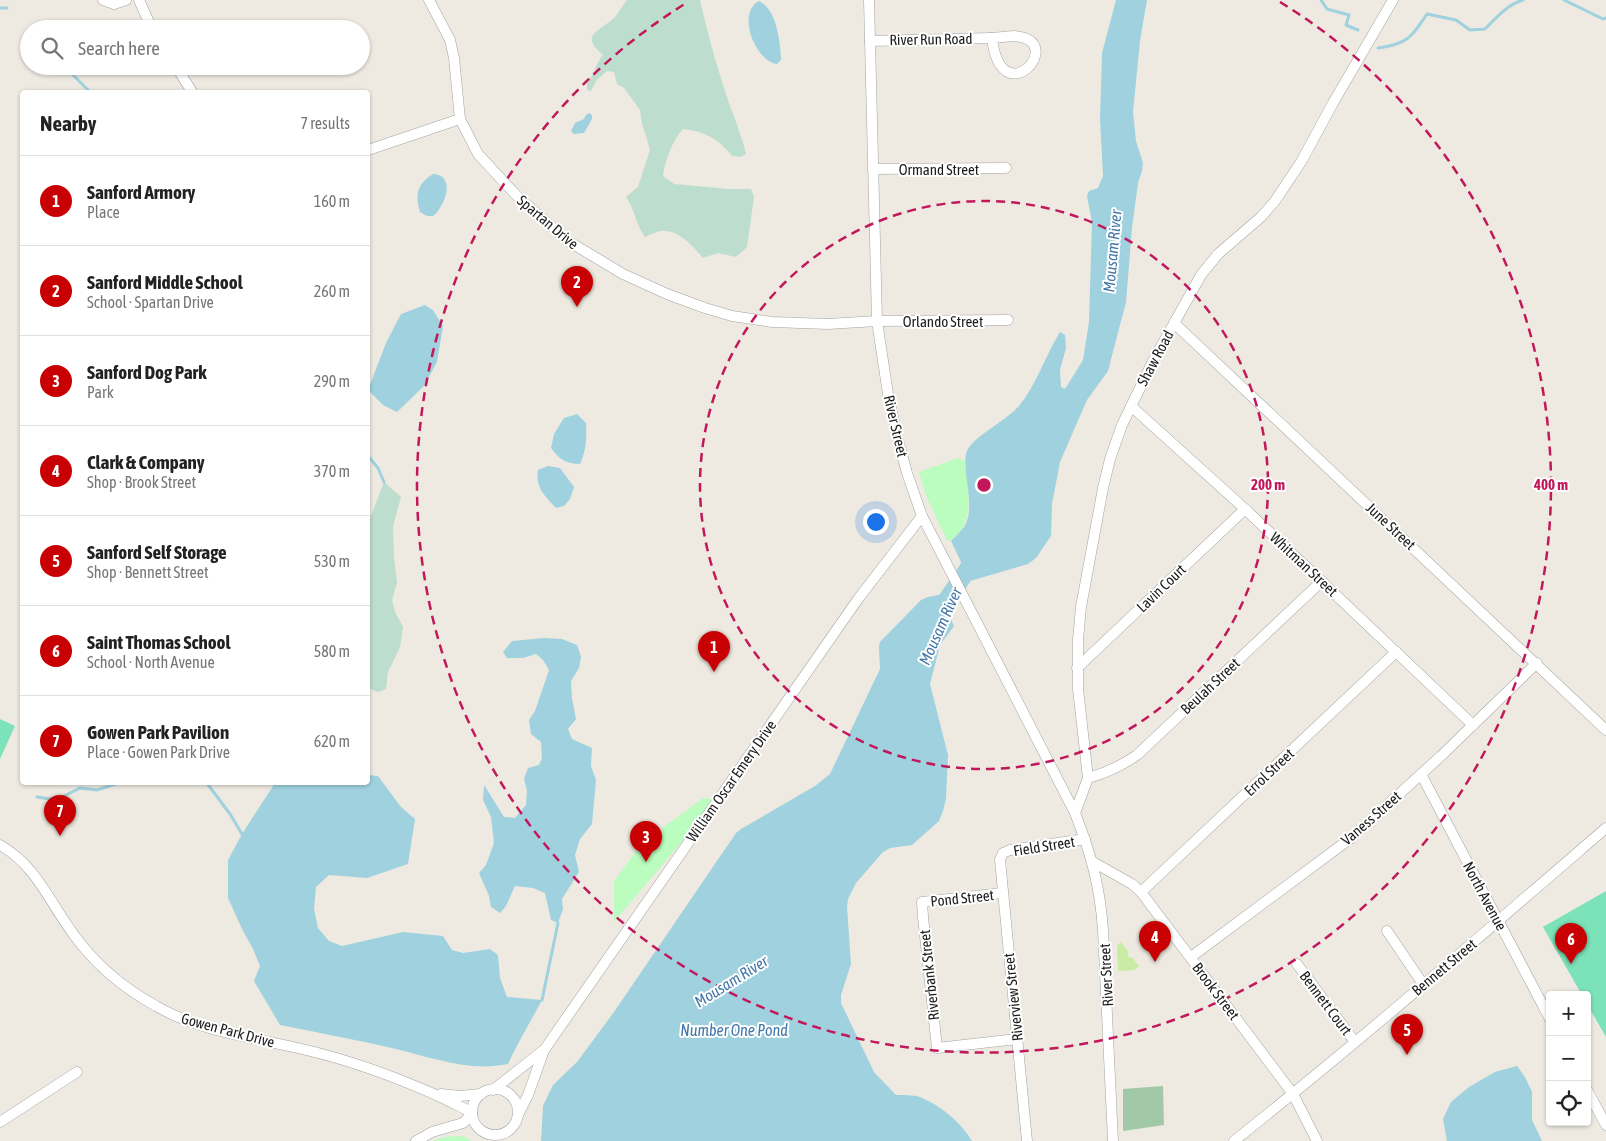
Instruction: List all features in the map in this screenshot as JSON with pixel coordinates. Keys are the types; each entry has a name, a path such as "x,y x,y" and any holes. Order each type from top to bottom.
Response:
{"street":[{"path":"103,0 114,4 126,0"},
{"path":"139,0 148,20"},
{"path":"370,149 460,120 454,58 450,40 429,0"},
{"name":"River Street","path":"869,0 877,321 888,394 897,436 922,516 1074,813 1093,862 1100,896 1103,930 1113,1141"},
{"name":"Shaw Road","path":"1088,778 1077,668 1082,607 1103,488 1113,450 1148,369 1205,270 1218,254 1261,217 1280,195 1301,162 1393,0"},
{"name":"River Run Road","path":"870,41 1014,36 1027,39 1034,48 1035,60 1025,71 1015,73 1005,70 999,64 994,53 992,38"},
{"path":"182,75 191,90"},
{"name":"Spartan Drive","path":"460,120 478,154 516,195 568,241 623,274 675,297 732,316 780,322 828,324 877,321"},
{"name":"Ormand Street","path":"873,169 1006,168"},
{"name":"Orlando Street","path":"877,321 1008,320"},
{"name":"June Street","path":"1174,323 1606,730"},
{"name":"Whitman Street","path":"1131,406 1245,508 1473,725"},
{"name":"Lavin Court","path":"1077,668 1245,508"},
{"name":"William Oscar Emery Drive","path":"518,1115 528,1095 545,1049 858,599 922,516"},
{"name":"Beulah Street","path":"1088,778 1121,766 1137,755 1322,581"},
{"name":"Errol Street","path":"1141,892 1396,652"},
{"name":"Vaness Street","path":"1192,958 1351,838 1537,664"},
{"name":"North Avenue","path":"1421,774 1546,1011"},
{"path":"1074,813 1088,778"},
{"name":"Bennett Street","path":"1234,1141 1355,1042 1606,828"},
{"name":"Field Street","path":"1003,853 1010,850 1085,839"},
{"name":"Gowen Park Drive","path":"0,845 14,854 34,874 75,936 95,960 129,989 156,1006 196,1025 322,1054 411,1084 433,1093 472,1114"},
{"name":"Riverview Street","path":"1003,853 1000,860 1002,893 1027,1141"},
{"name":"Brook Street","path":"1093,862 1132,884 1141,892 1293,1094 1317,1141"},
{"name":"Pond Street","path":"922,902 1002,893"},
{"name":"Riverbank Street","path":"922,902 937,1048 1017,1039"},
{"path":"1387,931 1423,984"},
{"name":"Bennett Court","path":"1297,964 1355,1042"},
{"name":"William Oscar Emery Drive","path":"493,1090 545,1049"},
{"path":"0,1122 77,1072"},
{"path":"449,1127 487,1135 503,1134 512,1127 518,1115 517,1108 510,1095 504,1091 493,1090 481,1094 473,1104 472,1114 475,1124 487,1135"},
{"name":"Gowen Park Drive","path":"433,1093 460,1096 481,1094"},
{"path":"1591,1097 1606,1125"},
{"path":"416,1141 432,1132 463,1123 472,1114"},
{"path":"512,1127 512,1141"}],"green space":[{"path":"627,0 700,0 717,67 746,154 741,157 732,156 722,145 710,137 683,129 670,151 663,176 674,184 751,189 754,197 747,247 736,257 718,253 703,258 684,239 667,231 660,231 645,237 626,197 638,187 650,150 640,110 624,88 617,84 614,72 607,71 596,81 591,91 587,90 587,83 603,55 592,42 592,38 598,30 615,17"},
{"path":"958,458 965,461 969,494 967,516 957,535 948,542 927,498 919,472"},
{"path":"384,482 401,497 393,526 397,583 392,600 395,612 403,627 400,647 388,672 386,689 378,692 370,689 370,518"},
{"path":"0,719 15,726 0,759"},
{"path":"703,798 717,800 614,922 614,881 642,843"},
{"path":"1606,891 1606,1037 1591,1011 1591,991 1580,991 1543,927"},
{"path":"1121,942 1129,952 1127,954 1130,958 1132,957 1139,966 1134,970 1118,971 1117,945"},
{"path":"1163,1086 1164,1125 1123,1131 1123,1089"},
{"path":"459,1136 471,1141 432,1141 445,1137"}],"water":[{"path":"1116,0 1147,0 1140,41 1133,112 1136,141 1143,163 1138,183 1132,228 1126,302 1108,371 1087,400 1060,462 1052,504 1051,536 1036,558 1028,564 970,581 951,541 967,521 969,501 965,462 967,451 976,440 1019,406 1031,389 1060,332 1065,335 1066,348 1060,370 1061,387 1065,389 1083,360 1089,322 1092,222 1087,196 1089,191 1098,188 1103,176 1100,119 1102,53"},
{"path":"759,1 765,5 774,18 780,44 781,60 777,64 769,61 762,55 751,36 749,15 752,7"},
{"path":"589,113 592,115 592,119 584,133 574,134 571,131 575,123 584,119"},
{"path":"433,174 441,176 445,180 447,191 443,203 436,213 433,216 427,216 420,212 418,195 421,186"},
{"path":"425,305 433,310 443,326 437,362 424,386 397,412 383,405 370,392 370,385 386,343 401,314"},
{"path":"577,414 586,423 586,444 580,464 563,460 551,448 554,434 564,418"},
{"path":"548,466 560,468 574,487 570,499 564,506 556,508 539,486 538,470"},
{"name":"Number One Pond","path":"943,594 948,598 953,607 949,615 954,626 940,645 930,684 948,755 946,799 939,821 912,845 890,848 883,852 856,883 848,899 847,907 851,964 841,995 841,1003 874,1072 896,1095 920,1097 943,1110 962,1127 972,1141 541,1141 543,1106 553,1085 577,1062 614,1012 736,833 815,786 830,774 880,669 880,642 921,600"},
{"path":"544,638 562,639 577,645 581,657 579,668 571,681 576,719 568,729 572,739 592,748 591,766 596,780 592,824 580,839 575,855 579,872 562,899 563,909 558,923 551,920 545,893 533,888 515,886 506,906 500,913 491,907 489,896 479,873 486,865 494,843 491,817 483,800 484,785 504,817 515,818 526,805 527,791 524,779 528,768 539,765 542,758 541,742 531,734 529,720 535,711 549,670 543,660 536,654 523,658 507,658 503,652 512,641"},
{"path":"370,775 378,776 401,807 415,819 408,864 367,878 329,875 316,887 314,909 318,928 329,941 342,946 403,932 443,936 452,950 463,953 490,949 498,955 500,978 507,997 542,1000 508,1064 480,1066 452,1063 280,1025 254,981 260,966 228,898 228,860 242,834 274,785 370,785"},
{"path":"1517,1066 1532,1092 1532,1120 1542,1141 1447,1141 1443,1119 1451,1102 1469,1087 1495,1072"}],"waterway":[{"path":"1321,0 1327,9 1349,15 1346,25 1358,30"},
{"path":"1378,48 1402,42 1417,29 1427,14 1456,20 1470,30 1485,29 1507,8 1523,0"},
{"path":"1564,0 1603,19 1606,18"},
{"path":"0,8 7,8"},
{"path":"73,75 88,90"},
{"path":"370,458 378,468 384,482"},
{"name":"Mousam River","path":"940,620 948,598 968,569 976,553"},
{"path":"37,797 58,799 80,788 97,790 112,785"},
{"path":"208,785 242,834"},
{"path":"542,1000 558,923"}],"place":[{"name":"Sanford Middle School","path":"577,307"},
{"name":"Sanford Armory","path":"714,672"},
{"name":"Gowen Park Pavilion","path":"60,836"},
{"name":"Sanford Dog Park","path":"646,862"},
{"name":"Clark & Company","path":"1155,962"},
{"name":"Saint Thomas School","path":"1571,964"},
{"name":"Sanford Self Storage","path":"1407,1055"}]}
